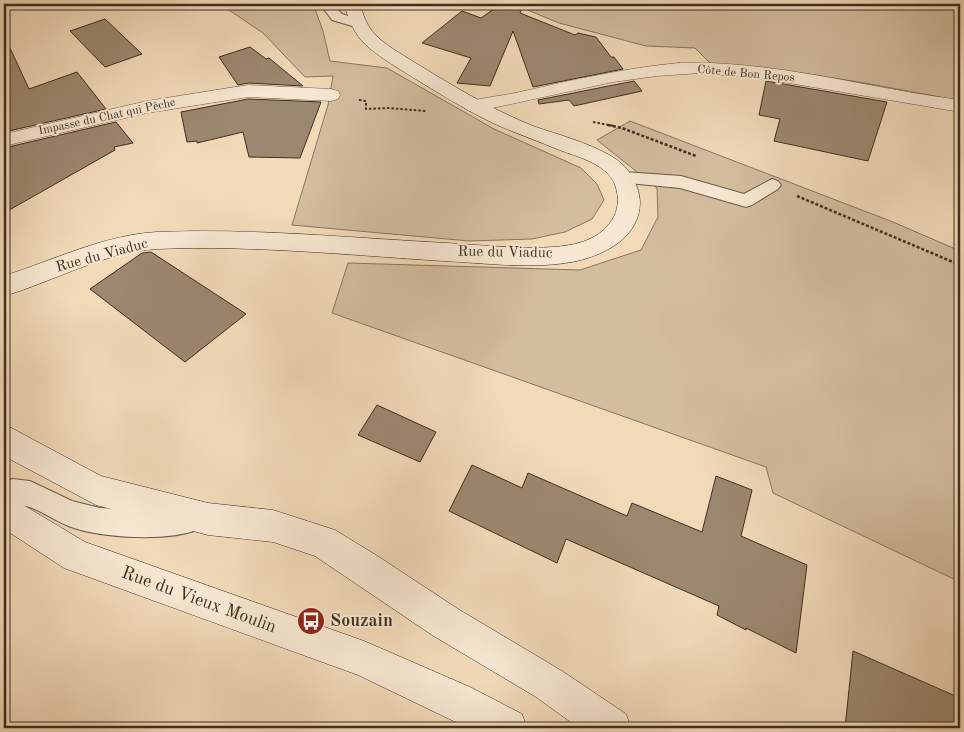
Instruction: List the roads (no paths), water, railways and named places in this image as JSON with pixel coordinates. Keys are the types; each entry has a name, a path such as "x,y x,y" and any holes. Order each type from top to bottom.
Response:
{"street":[{"path":"352,4 359,24 368,37 384,51 474,106 525,129 594,156 611,166 624,178"},
{"name":"Côte de Bon Repos","path":"474,106 488,101 525,96 540,91 600,79 660,70 703,68 757,73 960,106"},
{"name":"Impasse du Chat qui Pêche","path":"4,140 147,107 248,91 331,95"},
{"name":"Rue du Viaduc","path":"4,286 114,249 152,241 281,243 418,251 551,255 587,250 610,239 626,220 630,200 624,178"},
{"path":"4,300 28,278"},
{"path":"4,438 16,447 96,490 208,519 273,526 323,542 367,569 445,622 549,684 612,728"},
{"name":"Rue du Vieux Moulin","path":"4,511 76,556 364,659 456,701 508,728"}],"lane":[{"path":"326,4 337,17 359,24"},
{"path":"624,178 681,182 746,201 772,185"},
{"path":"4,494 25,490 70,514 97,522 136,524 208,519"}],"place":[{"name":"Souzain","path":"311,621"}]}
